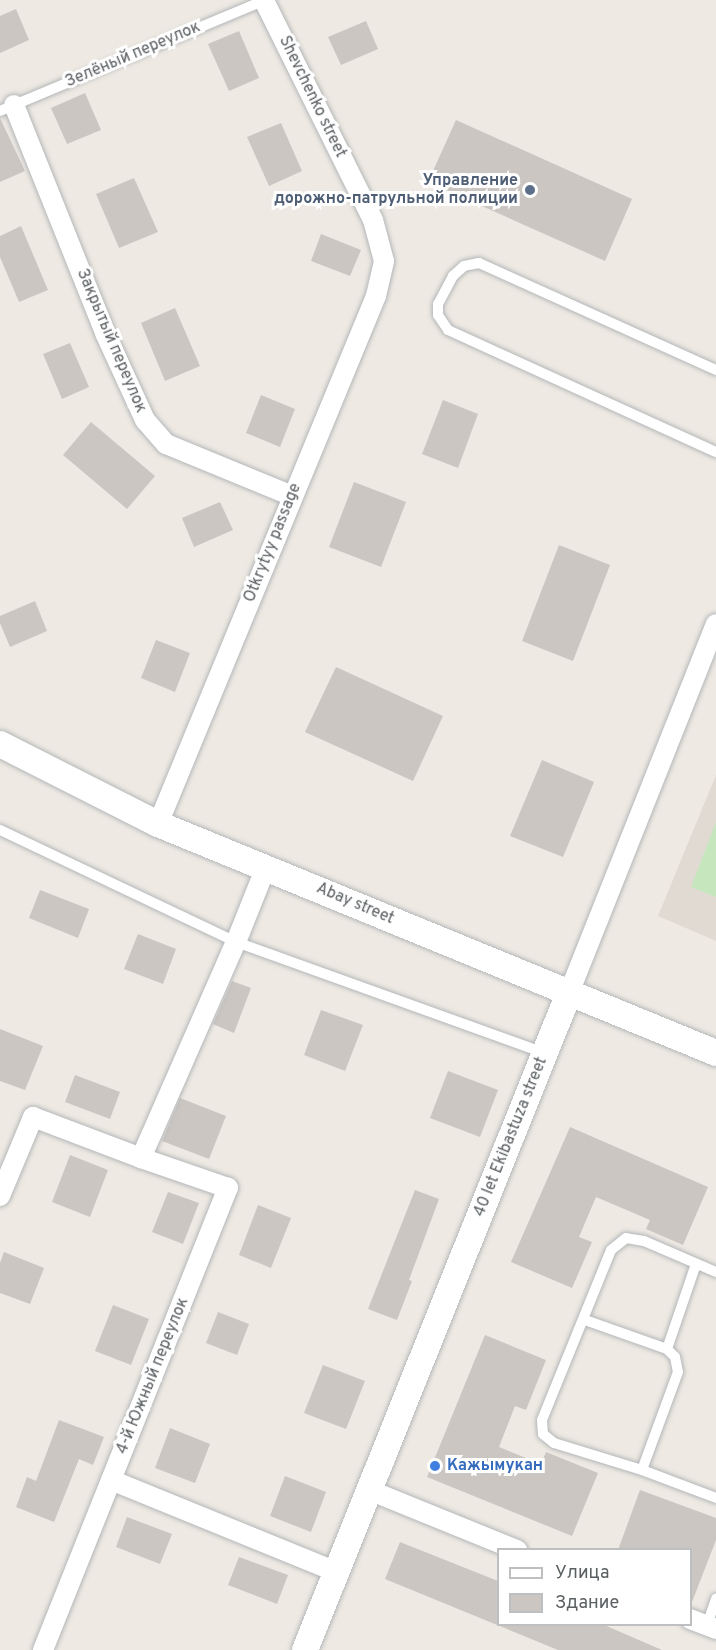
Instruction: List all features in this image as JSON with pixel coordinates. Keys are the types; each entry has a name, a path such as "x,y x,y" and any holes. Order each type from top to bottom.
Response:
{"street":[{"name":"Shevchenko street","path":"265,0 373,220 384,261"},
{"name":"Закрытый переулок","path":"7,108 145,420 166,444 292,496"},
{"name":"Otkrytyy passage","path":"158,824 376,296 384,261"},
{"name":"40 let Ekibastuza street","path":"304,1650 716,624"},
{"name":"Abay street","path":"0,744 158,824 716,1053"},
{"path":"141,1158 236,942 266,867"},
{"name":"4-й Южный переулок","path":"0,1196 33,1117 228,1188 43,1650"},
{"path":"111,1480 336,1572"},
{"path":"369,1490 512,1548"}],"lane":[{"name":"Зелёный переулок","path":"7,108 265,0"},
{"path":"716,370 479,263 464,266 453,276 438,304 438,315 448,330 716,452"},
{"path":"0,830 236,942 545,1053"},
{"path":"716,1272 644,1241 626,1238 611,1250 585,1320 542,1420 543,1434 554,1443 642,1470 716,1498"},
{"path":"667,1349 696,1264"},
{"path":"585,1320 667,1349 675,1357 678,1372 642,1470"},
{"path":"705,1624 716,1599"}],"shaded area":[{"path":"716,775 716,941 658,916"}],"green space":[{"path":"716,822 716,897 691,887"}],"building":[{"path":"16,9 29,40 0,53 0,16"},
{"path":"366,21 378,49 341,65 328,37"},
{"path":"239,31 259,78 229,91 208,44"},
{"path":"85,93 101,130 67,144 51,108"},
{"path":"0,118 25,171 0,182"},
{"name":"Управление дорожно-патрульной полиции","path":"456,120 632,199 605,261 428,182"},
{"path":"281,123 302,171 269,186 247,137"},
{"path":"134,178 158,232 119,248 96,194"},
{"path":"21,226 48,290 19,302 0,257 0,236"},
{"path":"321,234 361,250 350,276 311,261"},
{"path":"175,308 200,366 165,381 141,323"},
{"path":"70,343 89,387 62,399 43,354"},
{"path":"261,395 295,409 280,447 246,433"},
{"path":"443,400 478,414 458,468 422,454"},
{"path":"91,422 155,476 127,509 63,455"},
{"path":"354,482 406,502 381,567 329,547"},
{"path":"220,502 233,530 194,547 182,518"},
{"path":"559,545 610,565 573,661 522,641"},
{"path":"35,601 47,631 10,647 0,623 0,616"},
{"path":"156,640 190,653 175,692 141,678"},
{"path":"336,667 443,716 413,781 305,732"},
{"path":"542,760 594,782 563,857 510,836"},
{"path":"40,890 89,909 78,938 29,918"},
{"path":"138,934 176,949 163,984 124,969"},
{"path":"232,981 251,988 234,1033 213,1024"},
{"path":"321,1010 363,1025 345,1071 304,1055"},
{"path":"0,1029 43,1046 25,1090 0,1081"},
{"path":"448,1071 498,1090 480,1137 430,1118"},
{"path":"75,1075 120,1092 110,1119 65,1102"},
{"path":"180,1098 226,1116 209,1159 162,1141"},
{"path":"570,1127 708,1187 683,1245 646,1229 650,1220 596,1197 579,1237 592,1242 572,1288 511,1262"},
{"path":"70,1155 108,1170 90,1217 52,1202"},
{"path":"415,1190 439,1199 397,1320 368,1309"},
{"path":"168,1192 199,1203 183,1244 152,1232"},
{"path":"258,1205 291,1218 271,1268 239,1255"},
{"path":"4,1252 44,1268 30,1304 0,1293 0,1263"},
{"path":"113,1305 149,1319 131,1365 95,1351"},
{"path":"218,1312 249,1324 237,1355 206,1343"},
{"path":"485,1335 546,1360 526,1410 515,1406 499,1447 541,1464 546,1452 598,1473 572,1536 427,1477"},
{"path":"323,1365 365,1381 346,1429 304,1413"},
{"path":"59,1420 104,1437 93,1465 79,1459 54,1522 16,1507 27,1477 36,1481"},
{"path":"170,1428 210,1444 195,1483 155,1468"},
{"path":"285,1476 326,1492 311,1532 270,1516"},
{"path":"640,1490 716,1518 716,1540 692,1602 692,1548 619,1548"},
{"path":"127,1517 172,1534 160,1564 116,1547"},
{"path":"400,1542 497,1581 497,1625 385,1579"},
{"path":"239,1557 288,1575 277,1604 228,1585"},
{"path":"500,1626 607,1626 662,1650 558,1650"}],"place":[{"name":"Управление дорожно-патрульной полиции","path":"530,190"},
{"name":"Кажымукан","path":"435,1466"}]}
